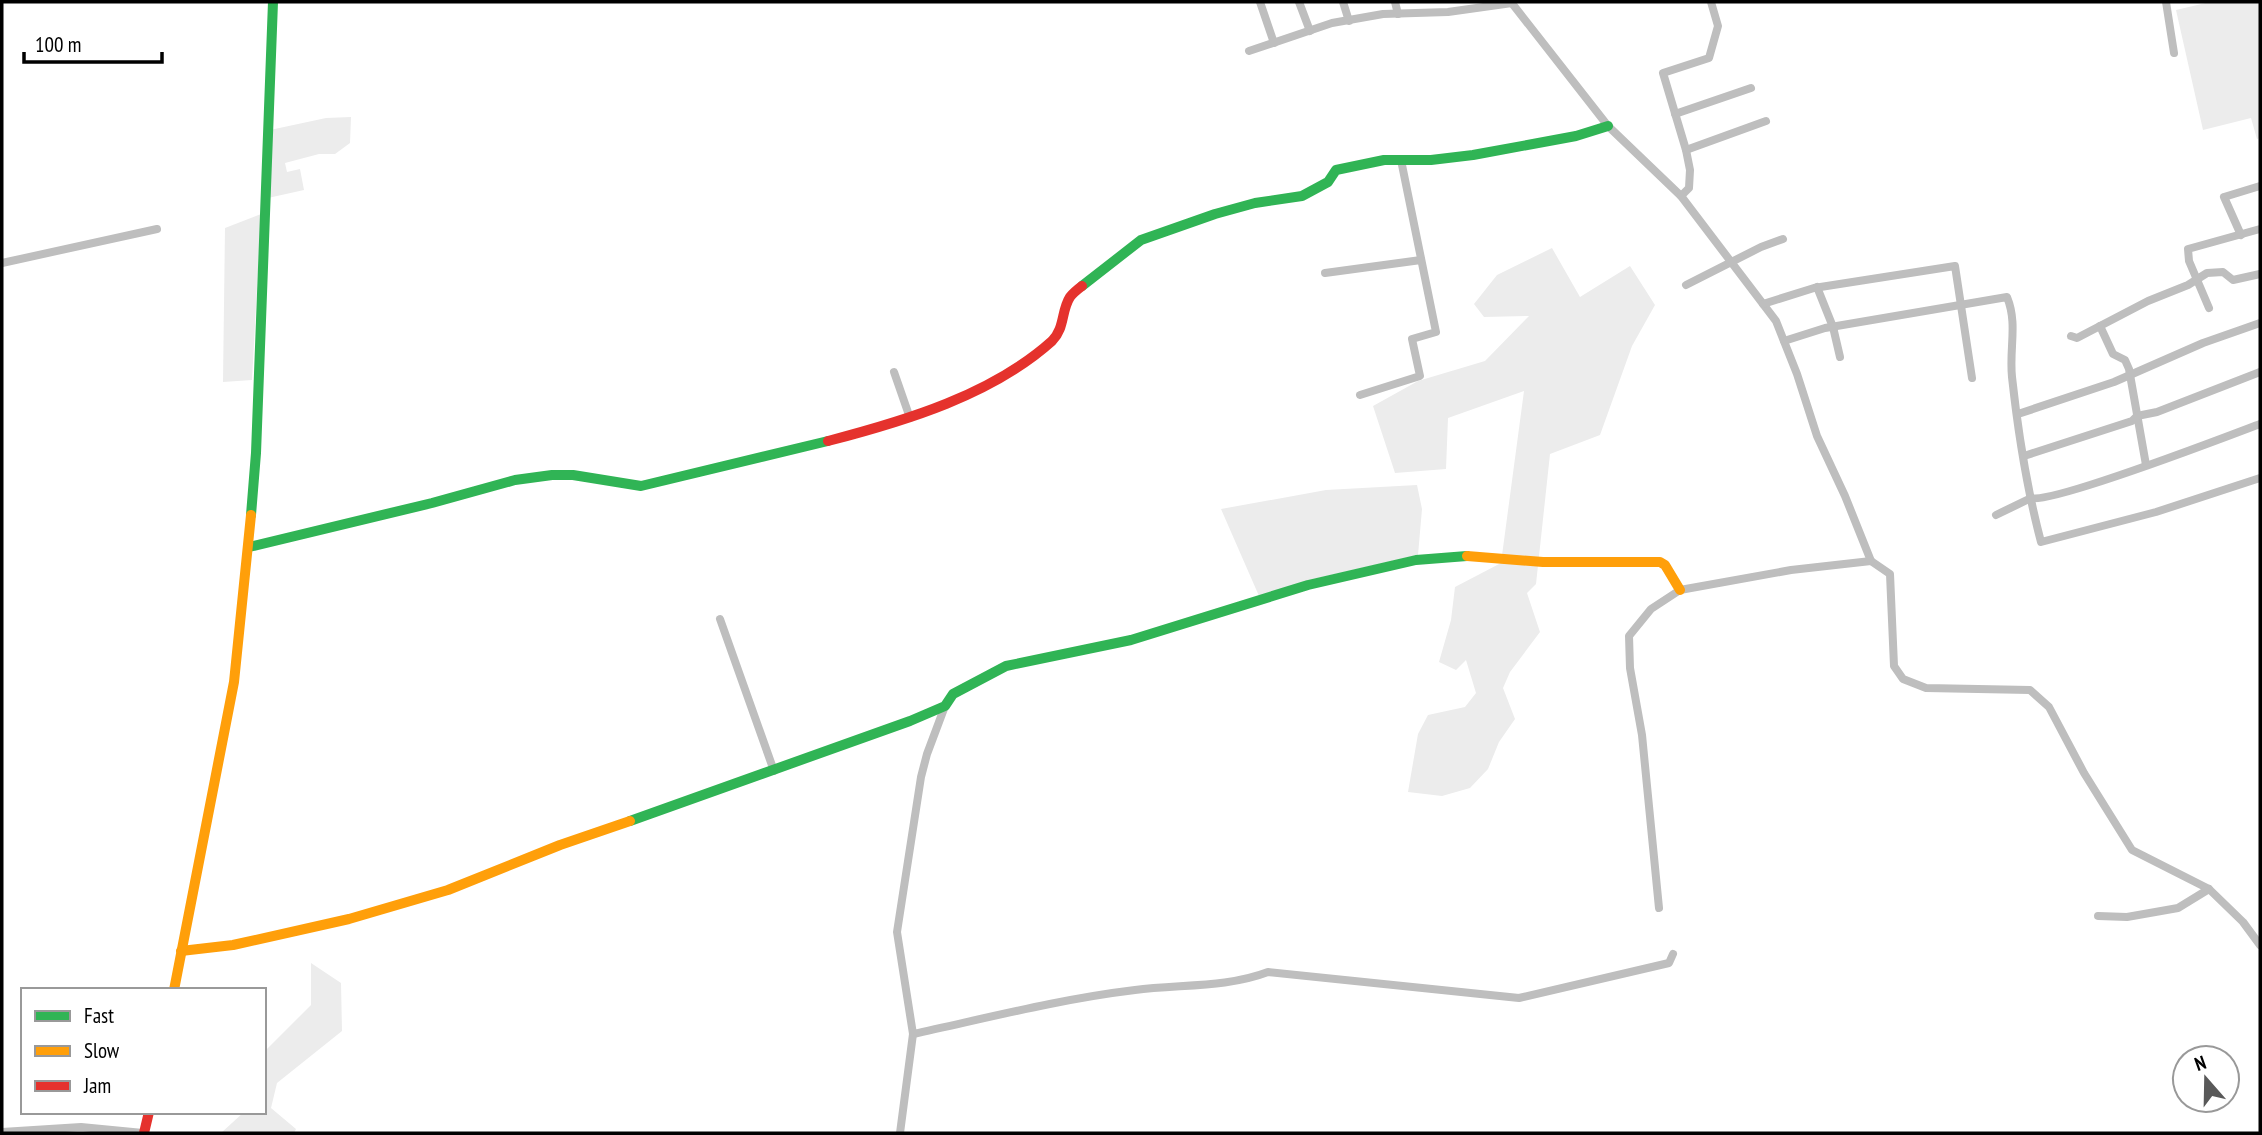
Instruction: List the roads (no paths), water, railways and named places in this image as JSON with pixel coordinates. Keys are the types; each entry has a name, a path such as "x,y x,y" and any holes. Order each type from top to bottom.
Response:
{"street":[{"path":"174,988 234,682 248,547 256,453 265,266 273,2"},
{"path":"1260,2 1274,43"},
{"path":"1299,2 1310,31"},
{"path":"1343,2 1349,21"},
{"path":"1395,2 1398,14"},
{"path":"1681,196 1689,188 1690,170 1663,73 1709,58 1718,26 1711,2"},
{"path":"2166,2 2174,53"},
{"path":"1249,51 1349,21 1511,3 1608,126 1681,196 1776,321 1817,436 1871,561 1890,574 1894,666 1903,679 1926,688 2030,690 2049,707 2084,773 2132,850 2209,889 2243,922 2260,945"},
{"path":"1675,114 1751,88"},
{"path":"1686,150 1766,121"},
{"path":"248,547 432,503 515,480 573,475 641,486 882,427 988,386 1029,359 1054,339 1061,329 1069,298 1094,275 1142,240 1228,210 1255,203 1302,197 1328,183 1336,170 1384,160 1473,155 1576,136 1608,126"},
{"path":"1360,395 1420,376 1412,339 1436,332 1401,160"},
{"path":"2241,235 2224,197 2260,186"},
{"path":"2,264 157,229"},
{"path":"2209,308 2189,261 2188,249 2260,229"},
{"path":"1686,285 1761,247 1783,239"},
{"path":"1325,273 1422,260"},
{"path":"1763,304 1817,287 1955,266 1972,378"},
{"path":"2071,336 2077,338 2207,273 2223,272 2234,280 2260,274"},
{"path":"1817,287 1833,327 1840,357"},
{"path":"1784,341 1833,327 2007,297 2014,313 2012,366 2018,414 2041,542 2157,512 2260,478"},
{"path":"2018,414 2114,382 2203,343 2260,323"},
{"path":"2100,326 2113,354 2125,359 2130,374 2146,465"},
{"path":"894,372 910,418"},
{"path":"2024,456 2132,421 2137,416 2157,412 2260,372"},
{"path":"1996,515 2031,498 2038,500 2260,424"},
{"path":"900,1133 913,1034 897,932 921,777 927,754 953,694 1006,666 1131,640 1308,585 1416,560 1458,555 1543,562 1660,562 1665,565 1680,590"},
{"path":"1659,908 1643,735 1630,668 1629,636 1651,609 1680,590 1791,570 1871,561"},
{"path":"720,619 774,771"},
{"path":"181,951 233,945 337,922 448,890 559,845 774,771 946,706"},
{"path":"2098,916 2127,918 2178,908 2209,889"},
{"path":"913,1034 1068,999 1136,989 1247,980 1268,972 1519,998 1669,963 1673,954"},
{"path":"2,1132 81,1128 144,1133 149,1114"}]}
